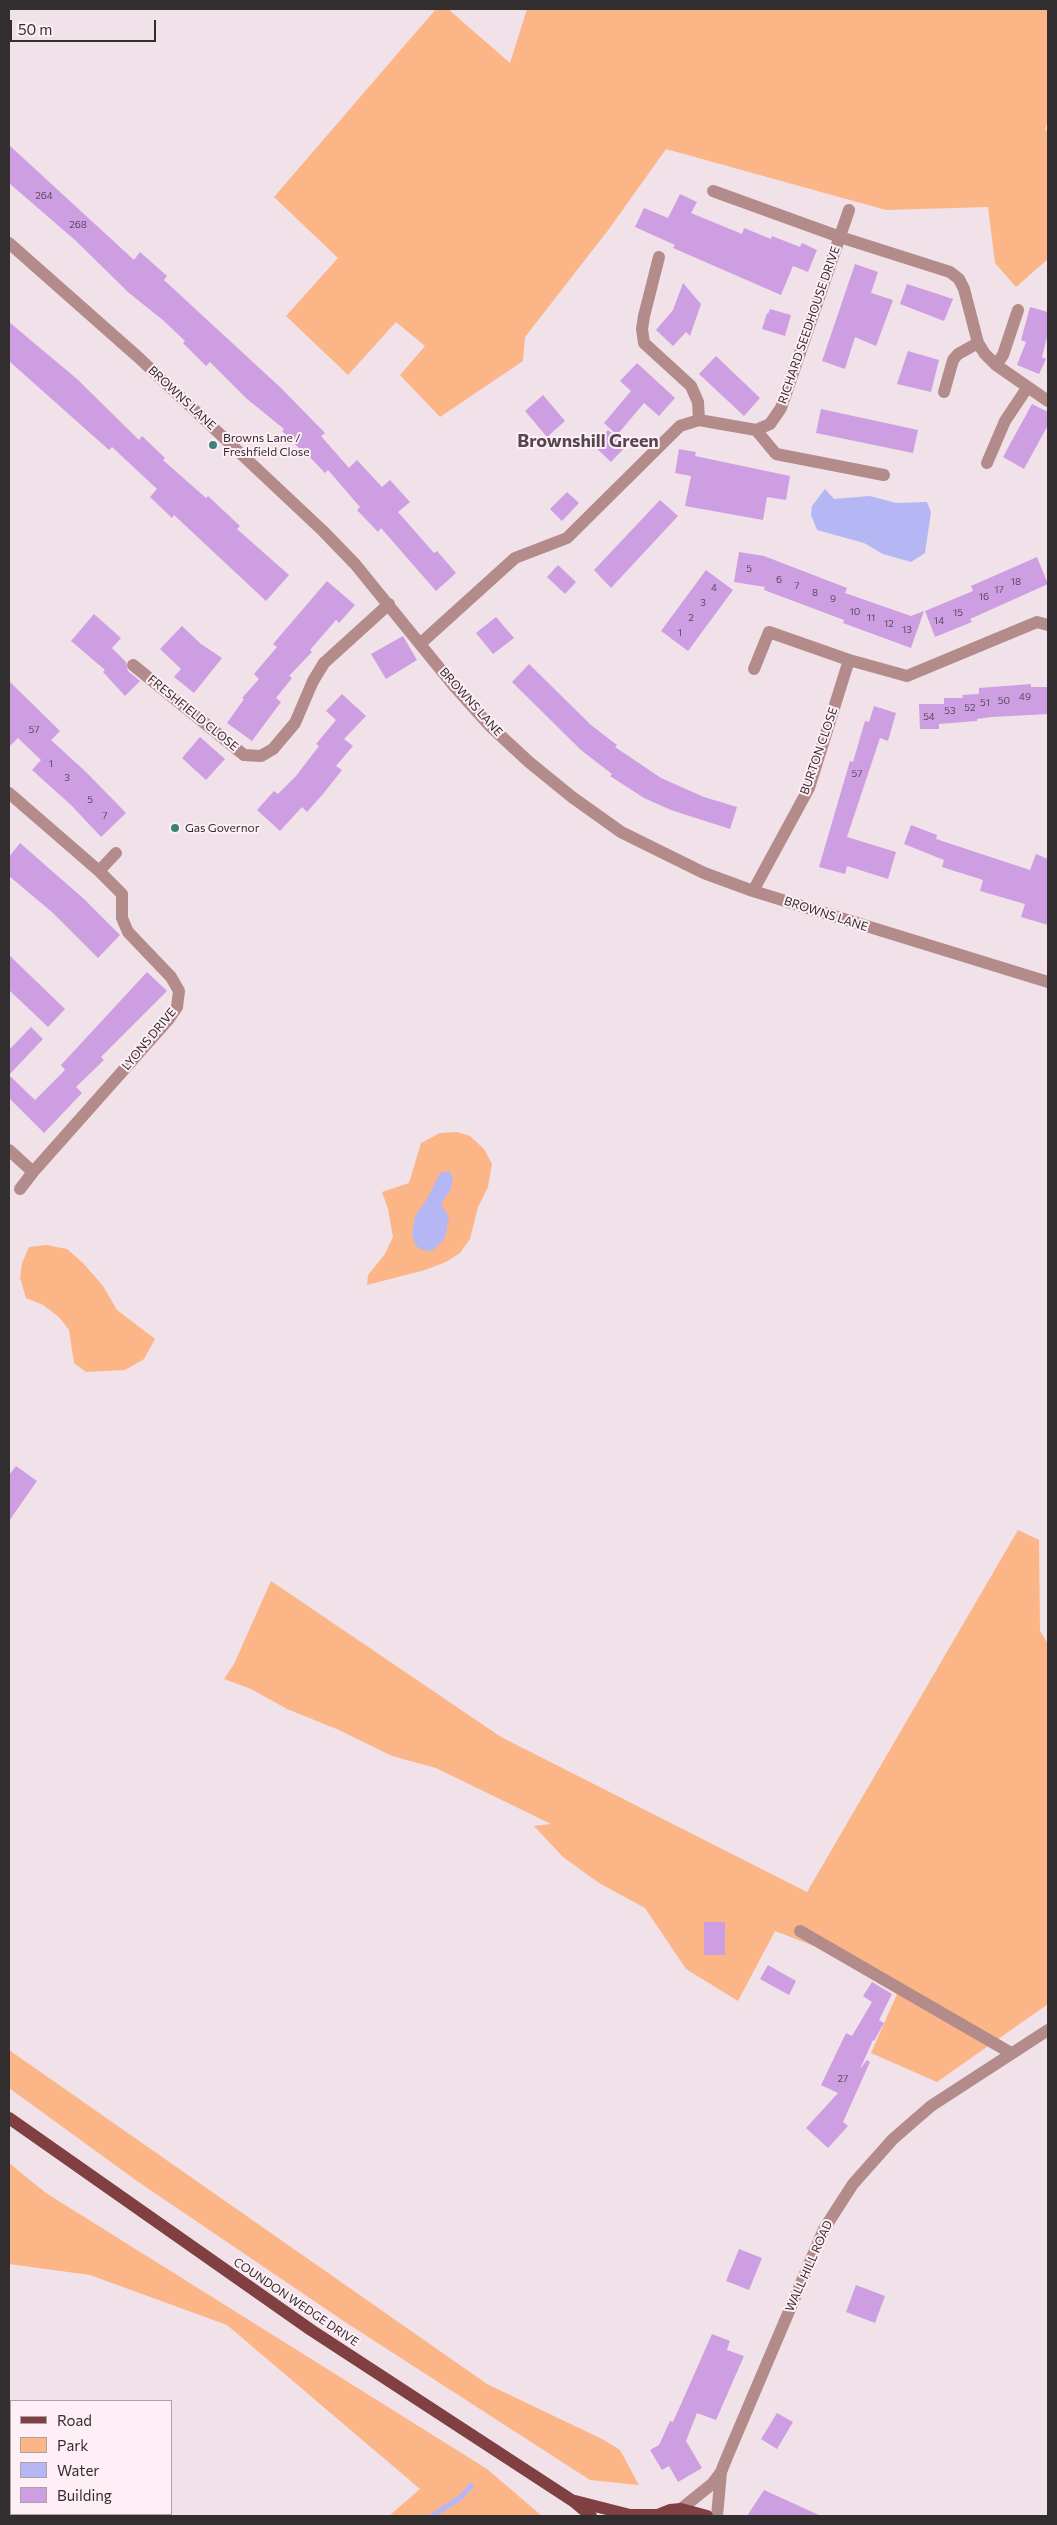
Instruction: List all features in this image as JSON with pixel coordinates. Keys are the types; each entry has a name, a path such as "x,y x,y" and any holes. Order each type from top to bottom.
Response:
{"main road":[{"name":"COUNDON WEDGE DRIVE","path":"9,2118 311,2330 573,2501 591,2516"},
{"name":"COUNDON WEDGE DRIVE","path":"573,2501 630,2515 656,2516 681,2509"},
{"path":"681,2509 707,2516"}],"street":[{"path":"713,191 840,237 950,272 959,279 964,289 978,343 996,365 1048,401"},
{"name":"RICHARD SEEDHOUSE DRIVE","path":"756,430 770,424 781,408 849,210"},
{"name":"BROWNS LANE","path":"9,243 242,453 323,531 389,604 454,686 489,725 529,762 572,797 621,832 672,859 753,891 1048,982"},
{"path":"660,257 644,316 642,329 644,342 691,386 698,402 699,420"},
{"path":"996,365 1002,356 1018,310"},
{"path":"944,392 953,360 958,354 978,343"},
{"path":"987,463 1004,421 1027,388"},
{"path":"421,643 516,558 567,538 670,433 686,422 699,420 756,430 776,454 884,475"},
{"name":"FRESHFIELD CLOSE","path":"133,665 244,756 261,756 273,749 295,723 312,681 324,663 389,604"},
{"path":"754,669 769,632 849,660 907,676 1037,622 1048,625"},
{"name":"BURTON CLOSE","path":"753,891 809,788 849,660"},
{"path":"9,793 99,871 116,853"},
{"name":"LYONS DRIVE","path":"20,1188 168,1020 177,1007 179,991 171,977 128,932 122,918 122,894 99,871"},
{"path":"9,1150 33,1172"},
{"path":"800,1931 1011,2053"},
{"name":"WALL HILL ROAD","path":"681,2509 712,2484 721,2472 824,2229 853,2184 893,2139 925,2112 1048,2030"},
{"name":"WALL HILL ROAD","path":"717,2516 721,2472"}],"green space":[{"path":"436,9 448,9 510,63 527,9 1048,9 1048,120 1045,130 1048,131 1048,259 1016,287 995,263 988,207 886,210 666,149 609,229 525,337 523,361 440,417 400,375 425,346 396,322 348,375 286,316 338,258 274,197"},
{"path":"457,1132 470,1136 484,1149 492,1164 488,1187 478,1207 470,1239 460,1253 446,1262 425,1270 367,1285 368,1275 385,1254 393,1237 388,1209 382,1192 409,1183 421,1143 440,1133"},
{"path":"46,1245 67,1249 83,1263 103,1286 117,1310 155,1339 144,1359 125,1370 86,1372 74,1363 69,1330 59,1317 43,1305 26,1298 20,1278 22,1263 29,1247"},
{"path":"1018,1530 1039,1540 1040,1631 1048,1644 1048,2004 937,2082 871,2053 897,1994 827,1951 775,1931 738,2001 686,1969 645,1908 599,1883 563,1857 534,1826 551,1824 436,1768 392,1756 339,1730 287,1709 251,1689 224,1679 234,1664 271,1581 501,1737 807,1892"},
{"path":"9,2050 487,2384 604,2440 620,2450 639,2485 590,2480 345,2322 137,2181 9,2088"},
{"path":"9,2163 46,2193 487,2469 542,2516 389,2516 420,2489 227,2325 90,2275 9,2264"}],"water":[{"path":"825,489 834,499 870,496 896,503 927,502 931,512 925,553 911,562 883,554 864,543 817,530 811,515 812,506"},
{"path":"449,1171 453,1178 451,1189 441,1204 449,1217 445,1238 432,1251 422,1250 415,1245 412,1234 415,1216 427,1199 440,1173"}],"building":[{"path":"9,145 134,260 140,252 167,276 164,280 281,388 325,433 321,436 349,468 357,460 382,487 390,480 410,502 398,512 434,553 437,551 456,573 436,591 381,528 378,532 357,510 360,507 328,470 325,473 282,431 284,429 247,399 210,362 206,366 183,343 185,341 164,321 129,293 76,241 9,183"},
{"path":"680,194 697,202 691,213 742,234 744,228 771,239 772,236 800,247 802,243 817,250 808,272 793,266 781,295 673,248 675,245 635,227 644,208 668,218"},
{"path":"855,264 878,272 871,293 893,300 876,346 855,337 845,369 822,361"},
{"path":"683,283 701,304 690,336 686,332 673,346 656,330 673,310"},
{"path":"907,284 953,299 944,321 900,304"},
{"path":"1030,307 1048,312 1048,333 1042,357 1046,359 1039,374 1017,365 1026,342 1021,340"},
{"path":"770,309 791,315 785,336 762,329"},
{"path":"9,322 77,379 139,440 142,436 165,458 163,460 206,498 208,496 240,526 237,529 289,575 266,601 174,515 172,518 150,497 157,489 112,447 109,450 9,361"},
{"path":"908,351 939,360 931,392 897,384"},
{"path":"716,356 760,398 744,416 699,374"},
{"path":"637,363 675,398 659,416 644,403 617,435 604,423 631,391 620,381"},
{"path":"543,395 565,421 547,437 525,411"},
{"path":"1032,404 1048,412 1048,425 1024,469 1003,457"},
{"path":"821,409 918,430 913,453 816,433"},
{"path":"608,430 626,446 611,462 594,446"},
{"path":"679,449 696,452 695,456 790,476 786,500 767,497 763,520 685,506 691,476 675,473"},
{"path":"567,492 579,503 562,521 550,509"},
{"path":"660,500 678,516 611,588 594,570"},
{"path":"739,552 764,556 847,588 845,593 911,616 924,611 911,648 843,623 844,620 764,590 765,587 734,582"},
{"path":"1037,557 1048,584 970,619 972,622 935,637 925,611 973,591 971,586"},
{"path":"558,565 576,582 565,594 547,577"},
{"path":"706,570 733,590 688,651 661,631"},
{"path":"327,581 355,605 339,623 336,620 310,650 312,652 289,676 292,678 276,698 281,702 252,741 227,723 244,699 242,698 259,679 254,674 277,647 273,644"},
{"path":"94,614 121,638 112,648 126,662 128,671 140,681 125,696 103,672 105,670 71,641"},
{"path":"496,617 514,638 493,654 476,633"},
{"path":"182,626 201,644 222,658 194,693 174,677 181,669 160,649"},
{"path":"403,636 417,660 386,679 371,654"},
{"path":"529,664 591,725 617,745 615,747 661,778 704,797 737,807 730,829 671,810 644,798 610,776 612,774 581,750 512,682"},
{"path":"9,681 60,731 51,740 126,813 101,837 71,805 32,770 41,760 18,738 9,747"},
{"path":"1031,684 1031,687 1048,687 1048,714 992,717 977,719 977,721 939,724 939,729 920,729 919,704 944,704 944,698 963,698 962,695 979,694 979,688"},
{"path":"342,694 366,716 344,739 353,746 336,766 342,770 323,794 307,812 302,807 280,831 257,810 274,791 278,794 296,776 319,746 316,744 336,720 326,711"},
{"path":"874,706 896,713 888,741 880,738 847,837 896,852 888,879 847,866 845,874 819,867 850,761 853,762 865,721 869,722"},
{"path":"200,737 225,759 206,780 182,758"},
{"path":"911,825 937,835 936,839 1030,870 1036,854 1048,859 1048,925 1021,917 1025,904 980,891 983,880 942,867 944,860 904,844"},
{"path":"20,843 84,899 120,935 98,958 53,913 9,876 9,857"},
{"path":"9,955 65,1009 48,1027 9,990"},
{"path":"147,972 167,991 101,1057 104,1060 76,1087 82,1093 44,1133 9,1098 9,1075 35,1100 65,1070 61,1065"},
{"path":"31,1027 43,1039 9,1075 9,1050"},
{"path":"16,1466 37,1481 9,1521 9,1475"},
{"path":"704,1922 725,1922 725,1955 704,1955"},
{"path":"768,1965 796,1981 789,1995 760,1979"},
{"path":"872,1982 892,1994 879,2020 884,2023 873,2040 860,2069 867,2060 870,2062 843,2122 848,2126 828,2148 806,2128 838,2093 821,2085 846,2033 852,2036 872,2002 863,1996"},
{"path":"739,2249 762,2258 749,2290 726,2281"},
{"path":"856,2285 885,2296 875,2323 846,2312"},
{"path":"712,2334 730,2341 727,2350 744,2356 716,2420 697,2413 686,2441 702,2468 678,2482 669,2466 662,2470 650,2450 659,2445 670,2421 673,2422"},
{"path":"777,2413 793,2422 777,2449 761,2439"},
{"path":"764,2490 821,2516 747,2516"}],"waterway":[{"path":"432,2516 461,2497 471,2486"}],"place":[{"name":"Browns Lane / Freshfield Close","path":"213,445"},
{"name":"Gas Governor","path":"175,828"}],"district":[{"name":"Brownshill Green","path":"588,441"}]}
